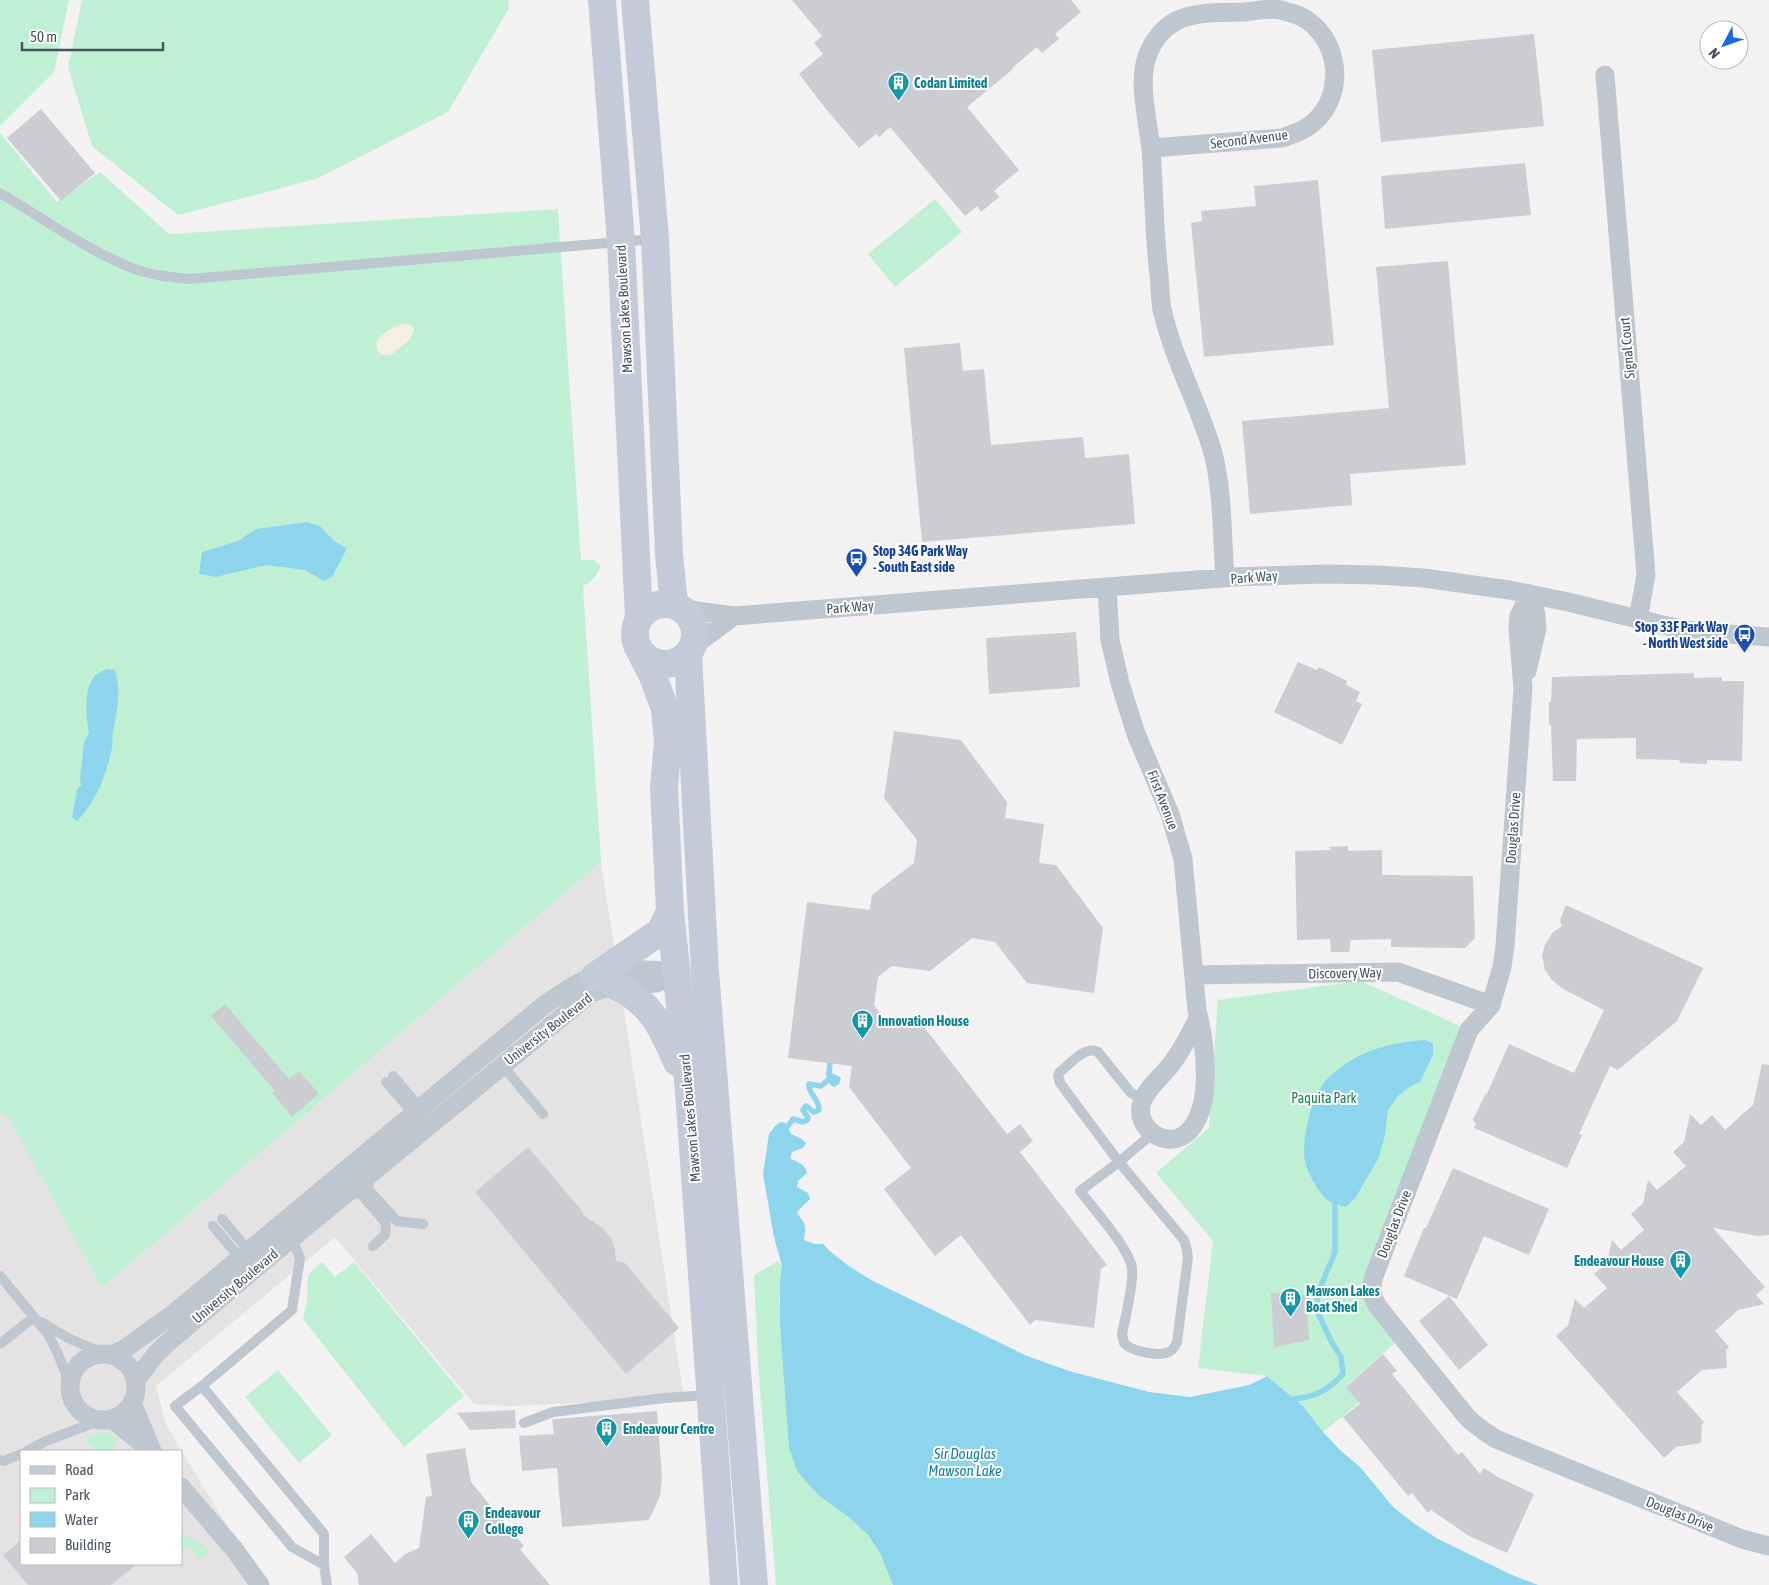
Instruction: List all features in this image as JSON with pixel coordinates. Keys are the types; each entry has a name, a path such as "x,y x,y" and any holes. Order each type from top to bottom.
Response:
{"street":[{"name":"Mawson Lakes Boulevard","path":"602,0 621,242 639,618"},
{"path":"635,0 655,239 669,554 678,607"},
{"name":"Second Avenue","path":"1151,148 1282,138 1300,132 1313,123 1323,112 1334,90 1335,67 1325,39 1311,24 1300,16 1274,10 1192,16 1175,21 1157,37 1146,59 1144,86 1151,148 1157,261 1162,309 1175,353 1203,423 1213,454 1218,482 1225,578"},
{"name":"Signal Court","path":"1605,75 1646,575 1638,619"},
{"name":"Park Way","path":"678,607 734,616 1225,578 1277,575 1377,575 1434,579 1530,594 1699,632 1769,638"},
{"name":"First Avenue","path":"1107,587 1110,640 1120,682 1136,734 1170,814 1183,859 1194,975 1203,1040 1205,1085 1200,1114 1188,1132 1178,1138 1167,1139 1152,1134"},
{"name":"Douglas Drive","path":"1530,594 1536,615 1537,628 1523,688 1502,967 1490,1005 1469,1030 1374,1276 1371,1285 1372,1297 1466,1416 1478,1428 1491,1436 1742,1539 1769,1546"},
{"path":"691,651 696,636 694,626 690,616 678,607 664,604 654,606 639,618 635,627 635,637 637,647 642,655 650,661 670,665 680,662 734,616"},
{"name":"Mawson Lakes Boulevard","path":"691,651 705,971 754,1585"},
{"name":"Mawson Lakes Boulevard","path":"642,655 652,674 665,709 666,717 668,742 664,787 670,911 689,1091 724,1585"},
{"path":"670,911 661,931 605,981 627,992 641,1002 662,1028 689,1091"},
{"name":"University Boulevard","path":"136,1381 165,1345 292,1238 361,1185 502,1065 592,993 602,988 605,981 616,972 655,970 675,972"},
{"path":"675,972 705,971"},
{"name":"Discovery Way","path":"1194,975 1398,972 1490,1005"},
{"name":"University Boulevard","path":"107,1355 123,1350 152,1331 543,1006 576,984 605,981"},
{"path":"1152,1134 1142,1119 1140,1108 1143,1099 1172,1063 1199,1017"},
{"path":"106,1419 124,1412 132,1403 136,1390 136,1381 128,1365 118,1358 107,1355 94,1355 81,1362 73,1373 70,1384 72,1398 78,1408 89,1416 106,1419 151,1450"},
{"path":"132,1403 152,1450"},
{"path":"182,1488 234,1549 260,1585"}],"lane":[{"path":"0,193 62,232 131,268 165,276 190,279 655,239"},
{"path":"1143,1099 1131,1093 1098,1052 1094,1050 1087,1050 1058,1075 1060,1083 1120,1162 1179,1234 1186,1246 1188,1257 1177,1342 1172,1350 1164,1354 1133,1350 1124,1343 1122,1334 1133,1274 1131,1262 1125,1250 1080,1191 1120,1162 1152,1134"},
{"path":"502,1065 543,1114"},
{"path":"390,1079 417,1112"},
{"path":"298,1210 316,1205 345,1181 361,1185 397,1221 423,1224"},
{"path":"361,1185 361,1194 386,1224 385,1235 372,1246"},
{"path":"222,1219 245,1255"},
{"path":"213,1226 245,1255"},
{"path":"292,1238 300,1258 292,1310 202,1386 175,1406 292,1547 324,1565"},
{"path":"0,1276 48,1334 70,1384"},
{"path":"34,1317 68,1338 107,1355"},
{"path":"0,1344 34,1317"},
{"path":"202,1386 324,1534 324,1565 328,1585"},
{"path":"524,1423 553,1412 664,1398 711,1395"},
{"path":"29,1450 46,1441 106,1419"},
{"path":"0,1460 20,1454"}],"shaded area":[{"path":"601,862 684,1398 510,1406 474,1404 335,1237 156,1386 166,1425 181,1450 20,1450 20,1565 182,1565 182,1451 263,1585 0,1585 0,1112 9,1118 102,1288"}],"green space":[{"path":"0,0 69,0 54,72 0,126"},
{"path":"82,0 508,0 509,8 448,112 316,179 178,215 92,146 68,67"},
{"path":"0,133 57,202 100,172 169,234 558,209 581,560 594,560 601,566 594,578 583,586 601,862 102,1288 9,1118 0,1112"},
{"path":"935,199 962,232 895,287 868,254"},
{"name":"Paquita Park","path":"1361,981 1469,1030 1371,1285 1402,1337 1346,1386 1359,1403 1323,1432 1303,1406 1267,1376 1198,1368 1213,1241 1156,1173 1209,1128 1218,1000"},
{"path":"778,1261 782,1266 779,1302 809,1485 864,1531 886,1566 893,1585 776,1585 758,1363 754,1275"},
{"path":"322,1262 335,1277 354,1262 464,1396 404,1447 303,1319 307,1300 308,1275"},
{"path":"278,1370 332,1435 299,1463 245,1397"},
{"path":"101,1433 117,1438 116,1446 110,1450 94,1450 86,1440 91,1435"},
{"path":"182,1533 199,1544 201,1541 209,1550 209,1553 200,1560 196,1557 195,1551 187,1547 183,1550"}],"sand":[{"path":"408,324 414,328 412,336 406,343 391,355 383,355 378,352 376,343 382,335 394,327"}],"water":[{"path":"307,522 320,526 334,541 346,548 344,556 333,576 324,581 305,570 266,565 216,577 199,574 202,552 238,541 256,529"},
{"path":"108,669 115,670 118,687 112,748 100,787 90,806 77,821 72,817 77,790 81,785 84,743 89,733 87,699 89,686 95,676"},
{"path":"1426,1040 1433,1044 1433,1055 1420,1082 1398,1096 1388,1110 1385,1135 1379,1157 1356,1197 1346,1207 1329,1201 1319,1191 1310,1175 1304,1152 1309,1117 1322,1085 1339,1068 1362,1054 1398,1043"},
{"name":"Sir Douglas Mawson Lake","path":"781,1122 786,1123 791,1134 806,1143 803,1148 792,1152 790,1158 803,1165 807,1173 798,1181 797,1187 808,1193 810,1199 797,1212 805,1225 804,1240 815,1244 823,1244 853,1269 873,1281 1027,1356 1069,1371 1149,1392 1190,1397 1249,1385 1267,1376 1303,1406 1323,1432 1360,1467 1394,1508 1438,1539 1512,1575 1538,1585 893,1585 880,1553 868,1535 809,1485 797,1471 789,1448 780,1325 780,1280 782,1266 774,1237 763,1174 769,1134"}],"building":[{"name":"Codan Limited","path":"792,0 1071,0 1081,12 1055,34 1059,39 1042,53 1037,47 967,107 1019,170 994,191 999,197 981,212 977,206 965,216 890,127 879,137 876,134 859,148 826,109 799,74 823,54 814,43 822,36"},
{"path":"1534,34 1544,126 1381,142 1372,50"},
{"path":"41,109 95,173 61,201 7,138"},
{"path":"1525,163 1531,215 1385,229 1381,176"},
{"path":"1318,180 1334,345 1204,357 1191,223 1202,221 1201,211 1256,206 1254,186"},
{"path":"1448,261 1466,465 1350,474 1352,505 1250,514 1242,421 1389,408 1376,267"},
{"path":"960,343 963,371 984,369 991,445 1083,437 1085,458 1129,454 1135,524 922,542 904,348"},
{"path":"1076,632 1080,687 989,694 986,638"},
{"path":"1298,662 1317,670 1319,667 1347,681 1346,685 1360,692 1356,701 1362,704 1342,745 1274,712"},
{"path":"1694,673 1694,678 1722,677 1722,681 1744,681 1742,761 1707,760 1707,764 1680,763 1679,760 1636,759 1636,738 1577,739 1576,781 1553,781 1551,725 1549,725 1552,677"},
{"name":"Innovation House","path":"894,731 961,740 1007,802 1005,818 1044,824 1039,863 1056,865 1103,928 1094,993 1027,983 995,942 972,938 930,971 892,966 878,977 874,1005 882,1016 920,1022 1007,1134 1020,1124 1033,1141 1020,1152 1107,1265 1101,1269 1094,1328 1035,1320 1030,1325 961,1235 935,1256 884,1189 911,1168 849,1087 852,1066 788,1058 807,902 870,910 872,895 914,863 917,840 884,798"},
{"path":"1348,846 1348,851 1382,850 1382,875 1473,876 1475,938 1465,948 1391,947 1391,939 1351,940 1349,952 1331,952 1330,939 1297,940 1295,851 1331,850 1329,847"},
{"path":"1566,905 1703,968 1677,1021 1618,1070 1610,1066 1579,1134 1582,1135 1567,1168 1474,1128 1476,1124 1473,1120 1487,1094 1509,1044 1574,1073 1604,1010 1563,989 1552,980 1545,970 1542,955 1545,945 1552,933 1562,926 1560,920"},
{"path":"225,1004 289,1079 299,1071 319,1094 292,1117 272,1093 275,1091 211,1016"},
{"name":"Endeavour House","path":"1762,1064 1769,1065 1769,1235 1758,1236 1713,1228 1765,1287 1756,1295 1764,1304 1738,1310 1715,1331 1729,1347 1726,1350 1727,1368 1702,1370 1677,1392 1704,1422 1702,1425 1701,1443 1676,1447 1664,1458 1556,1336 1568,1325 1575,1299 1584,1308 1607,1288 1594,1274 1607,1263 1612,1240 1621,1250 1644,1230 1631,1214 1643,1203 1648,1180 1657,1190 1686,1166 1673,1152 1684,1142 1690,1114 1701,1125 1712,1115 1725,1130 1753,1105"},
{"path":"528,1147 583,1212 583,1215 601,1227 611,1237 616,1261 625,1263 679,1328 626,1374 475,1192"},
{"path":"1453,1168 1549,1209 1529,1255 1484,1236 1457,1299 1404,1276 1424,1228 1426,1228"},
{"name":"Mawson Lakes Boat Shed","path":"1271,1293 1306,1295 1309,1340 1274,1347"},
{"path":"1449,1296 1488,1345 1459,1370 1419,1321"},
{"path":"1383,1354 1397,1371 1392,1374 1458,1455 1462,1452 1480,1474 1484,1468 1498,1477 1534,1494 1507,1553 1469,1536 1431,1510 1428,1513 1412,1493 1408,1496 1343,1417 1360,1404 1346,1387"},
{"path":"515,1410 516,1428 470,1430 457,1413"},
{"name":"Endeavour Centre","path":"657,1411 662,1477 660,1496 649,1520 562,1527 557,1468 522,1471 519,1436 554,1434 552,1420 555,1419"},
{"name":"Endeavour College","path":"465,1448 471,1482 524,1546 520,1549 550,1585 359,1585 357,1573 344,1557 371,1534 395,1563 405,1554 419,1548 426,1497 432,1496 426,1454"},
{"path":"20,1541 20,1565 136,1565 111,1585 28,1585 3,1555"}],"waterway":[{"path":"788,1126 793,1119 803,1122 807,1120 808,1118 803,1110 806,1106 814,1112 819,1110 818,1103 810,1091 809,1084 821,1086 828,1080 834,1084 837,1082 838,1079 829,1075 830,1063"},
{"path":"1294,1399 1321,1392 1332,1385 1343,1374 1341,1357 1318,1313 1317,1296 1335,1252 1335,1203"}],"place":[{"name":"Codan Limited","path":"898,102"},
{"name":"Stop 34G Park Way - South East side","path":"857,578"},
{"name":"Stop 33F Park Way - North West side","path":"1744,654"},
{"name":"Innovation House","path":"862,1040"},
{"name":"Endeavour House","path":"1680,1280"},
{"name":"Mawson Lakes Boat Shed","path":"1290,1318"},
{"name":"Endeavour Centre","path":"607,1448"},
{"name":"Endeavour College","path":"469,1540"}]}
